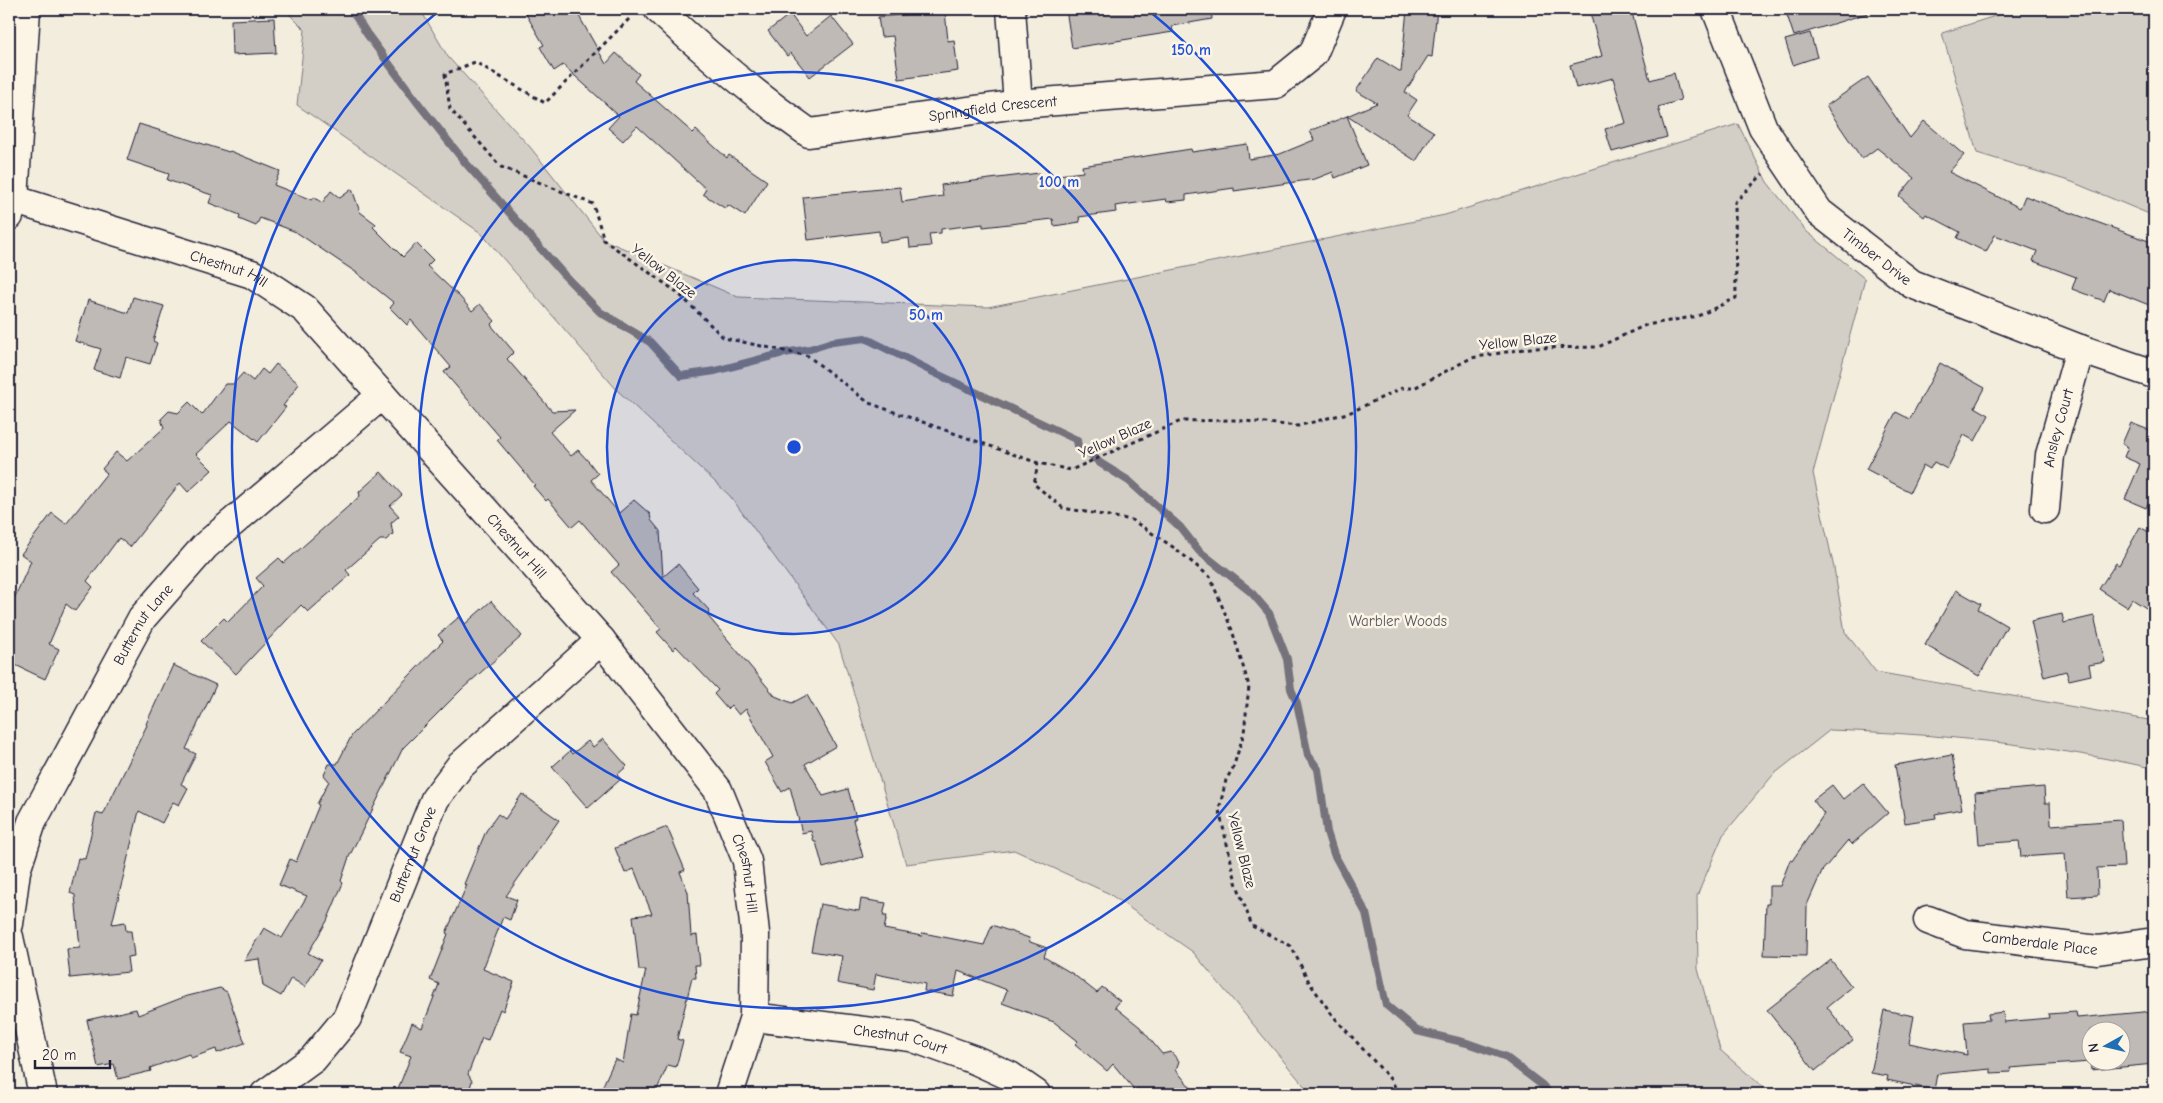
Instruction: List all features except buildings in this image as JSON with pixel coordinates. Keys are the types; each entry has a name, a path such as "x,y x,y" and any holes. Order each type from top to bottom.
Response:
{"street":[{"path":"10,204 26,9"},
{"name":"Springfield Crescent","path":"658,9 703,52 764,102 809,133 1018,104 1276,84 1313,54 1332,9"},
{"path":"1011,9 1018,104"},
{"name":"Timber Drive","path":"1716,9 1763,128 1819,212 1912,284 2080,349 2154,374"},
{"name":"Chestnut Hill","path":"10,204 252,274 306,309 601,640 718,790 747,861 754,932 754,1017 729,1094"},
{"name":"Ansley Court","path":"2045,509 2050,456 2080,349"},
{"name":"Butternut Lane","path":"9,924 16,871 32,822 142,618 205,546 382,395"},
{"name":"Butternut Grove","path":"265,1094 313,1058 347,1018 435,799 460,766 601,640"},
{"name":"Camberdale Place","path":"1928,920 1965,934 2098,950 2154,942"},
{"path":"9,937 43,1094"},
{"name":"Chestnut Court","path":"754,1017 911,1037 975,1060 1010,1076 1036,1094"}],"path":[{"name":"Yellow Blaze","path":"629,19 545,103 475,62 444,74 450,109 501,167 593,204 604,240 678,293 724,338 808,356 869,403 1038,463 1071,470 1181,421 1234,420 1298,426 1351,412 1402,388 1414,388 1471,358 1530,348 1598,347 1646,325 1698,316 1736,298 1735,202 1782,157"},
{"name":"Yellow Blaze","path":"1038,463 1034,484 1062,508 1132,520 1176,549 1210,578 1232,630 1249,686 1244,733 1233,768 1226,780 1220,810 1236,882 1252,926 1291,946 1309,982 1333,1016 1391,1080 1399,1094"}],"green space":[{"name":"Warbler Woods","path":"284,9 420,9 448,57 530,147 604,240 738,297 988,307 1445,215 1738,124 1767,182 1806,231 1865,279 1813,473 1834,568 1845,632 1876,672 2154,721 2154,747 2147,767 2069,752 1990,741 1830,730 1773,775 1723,835 1697,896 1698,969 1720,1050 1771,1094 1311,1094 1193,952 1108,893 1014,850 906,864 839,645 730,496 617,390 481,233 297,105 305,30"},
{"path":"2017,9 2154,9 2154,216 2072,182 1977,153 1942,33"}],"waterway":[{"path":"351,9 418,103 464,161 564,275 600,312 650,342 681,376 715,371 784,353 810,349 832,342 865,338 1077,440 1078,447 1086,450 1100,463 1129,481 1180,527 1199,551 1251,592 1269,613 1287,659 1291,689 1297,703 1308,755 1318,769 1327,832 1334,854 1366,913 1386,1005 1417,1031 1467,1043 1504,1056 1542,1085 1550,1094"}]}
